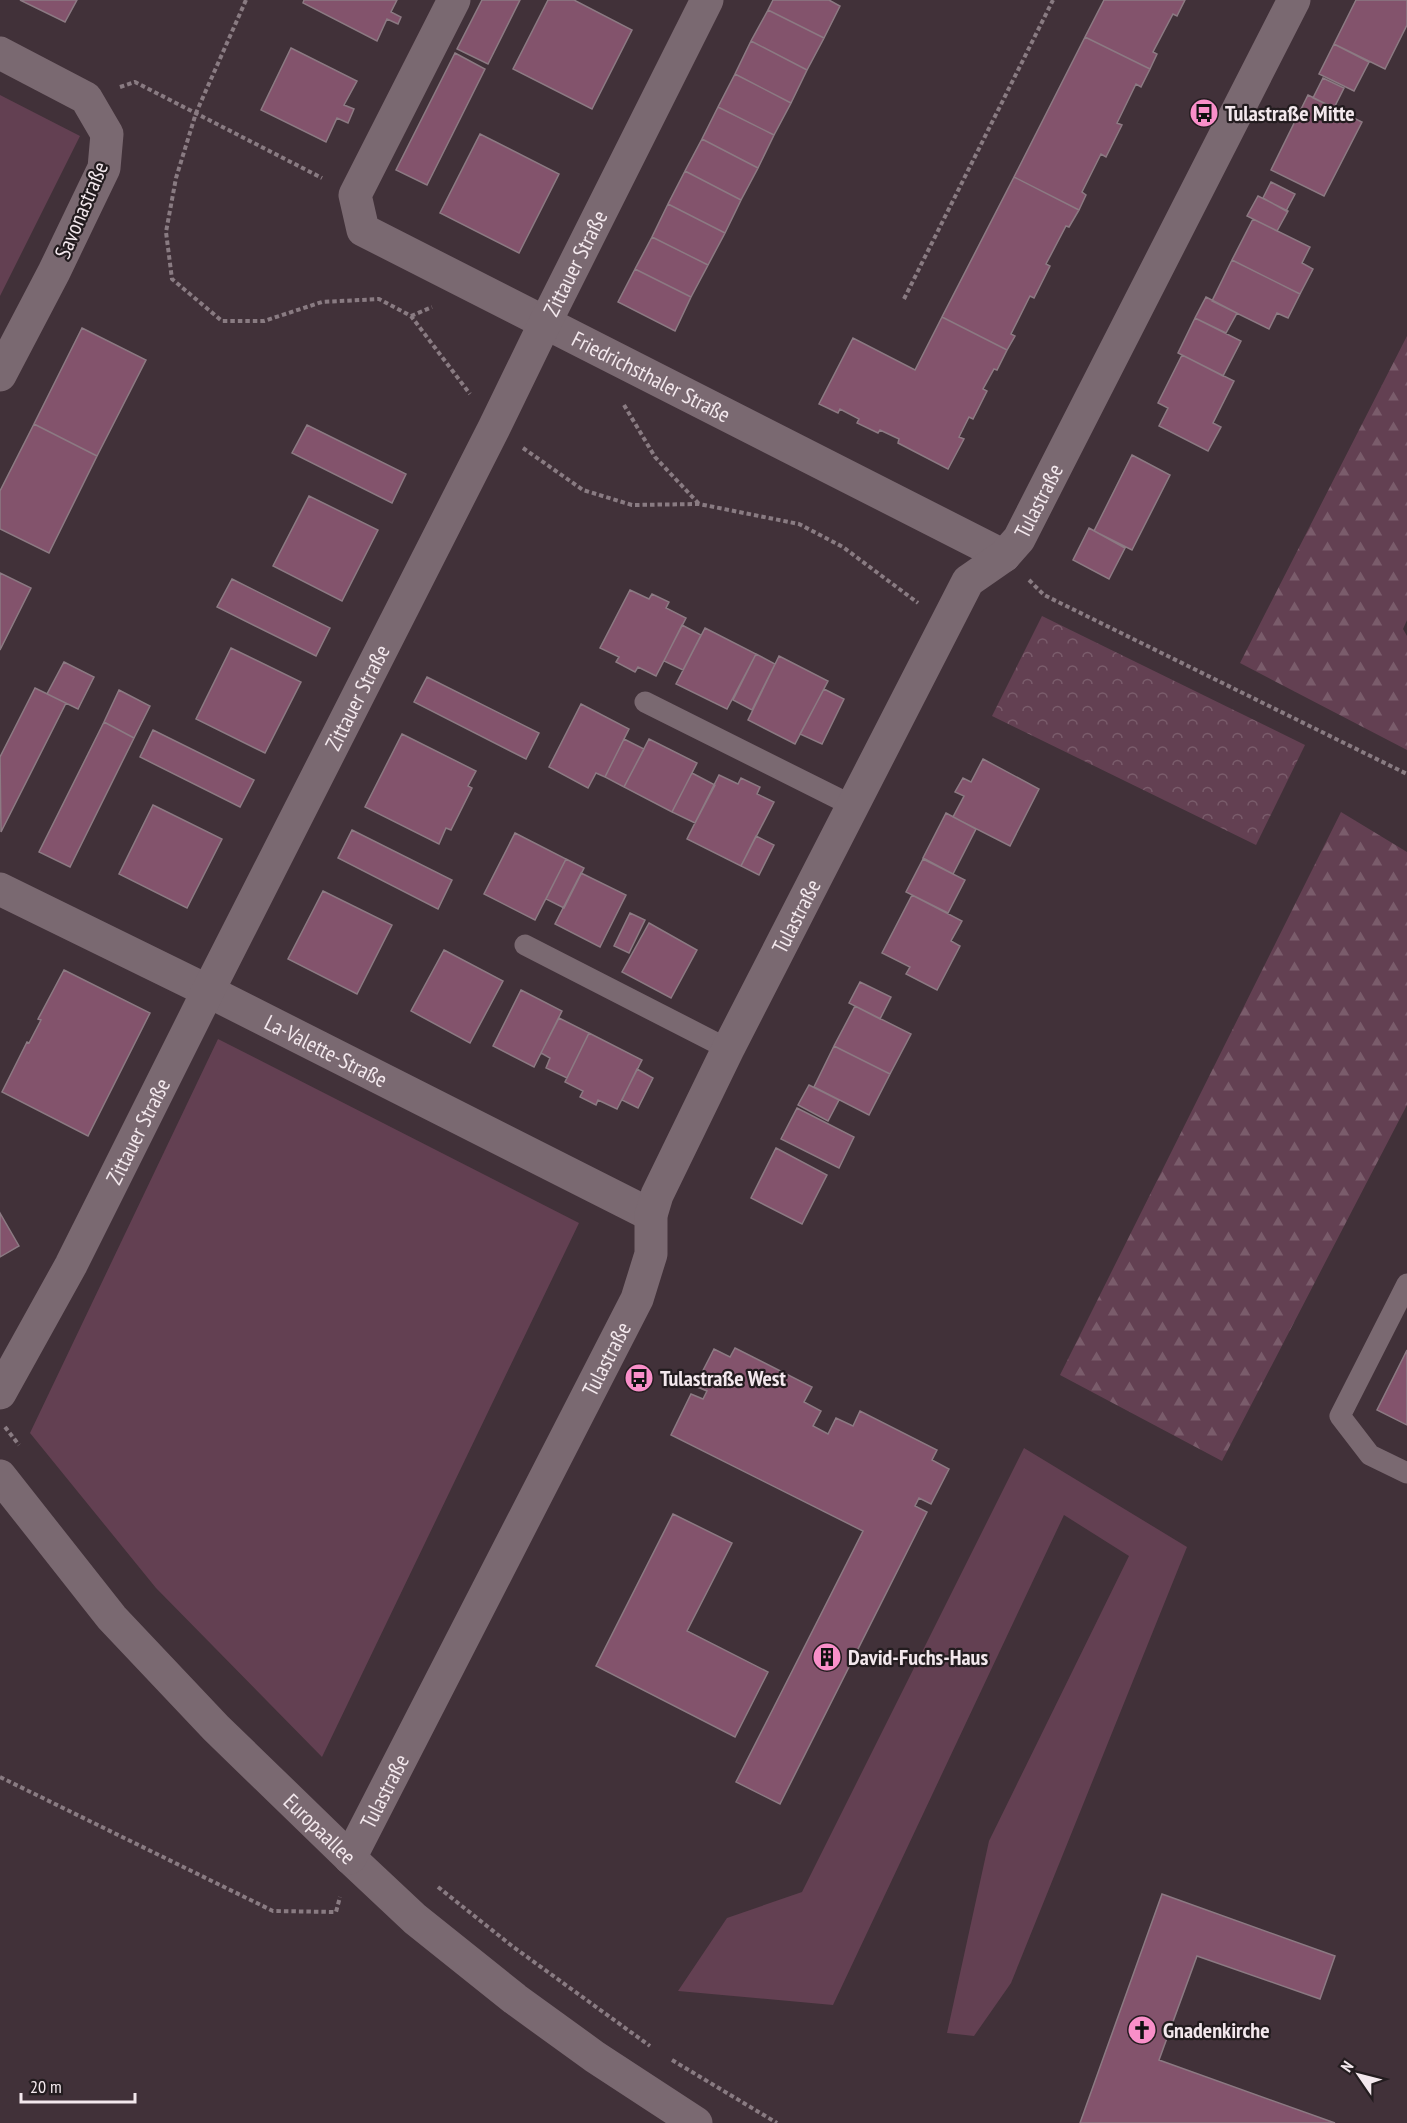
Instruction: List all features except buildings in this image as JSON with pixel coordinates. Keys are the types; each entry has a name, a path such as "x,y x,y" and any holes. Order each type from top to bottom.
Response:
{"street":[{"path":"355,195 454,0"},
{"name":"Zittauer Straße","path":"0,1393 71,1265 494,428 544,323 706,0"},
{"name":"Tulastraße","path":"350,1858 637,1299 651,1254 651,1215 657,1195 728,1049 968,581 1004,556 1019,539 1294,0"},
{"path":"0,53 86,98"},
{"name":"Savonastraße","path":"0,375 54,272 104,168 107,134 86,98"},
{"name":"Friedrichsthaler Straße","path":"355,195 363,230 1004,556"},
{"name":"La-Valette-Straße","path":"0,889 208,991 651,1215"},
{"name":"Europaallee","path":"0,1476 112,1618 216,1728 415,1919 515,1999 595,2057 696,2123"}],"lane":[{"path":"645,702 853,806"},
{"path":"525,945 728,1049"},
{"path":"1407,1284 1340,1416 1371,1455 1407,1473"}],"path":[{"path":"195,113 246,0"},
{"path":"904,299 1053,0"},
{"path":"86,98 135,82 355,195"},
{"path":"411,316 438,306"},
{"path":"621,398 655,457 699,504"},
{"path":"1004,556 1044,595 1407,774"},
{"path":"0,1777 273,1911 336,1912 350,1858"}],"green space":[{"path":"0,95 80,136 0,296"},
{"path":"1407,336 1407,620 1403,629 1407,636 1407,750 1240,663"},
{"path":"1042,616 1305,745 1256,845 992,716"},
{"path":"1341,812 1407,852 1407,1105 1222,1461 1060,1375"},
{"path":"218,1039 579,1223 322,1757 156,1588 30,1433"},
{"path":"1024,1448 1187,1547 1011,1983 974,2036 947,2033 989,1841 1129,1556 1064,1515 833,2005 678,1991 727,1918 802,1892"}],"place":[{"name":"Tulastraße Mitte","path":"1204,113"},
{"name":"Tulastraße West","path":"639,1378"},
{"name":"David-Fuchs-Haus","path":"827,1657"},
{"name":"Gnadenkirche","path":"1142,2030"}]}
